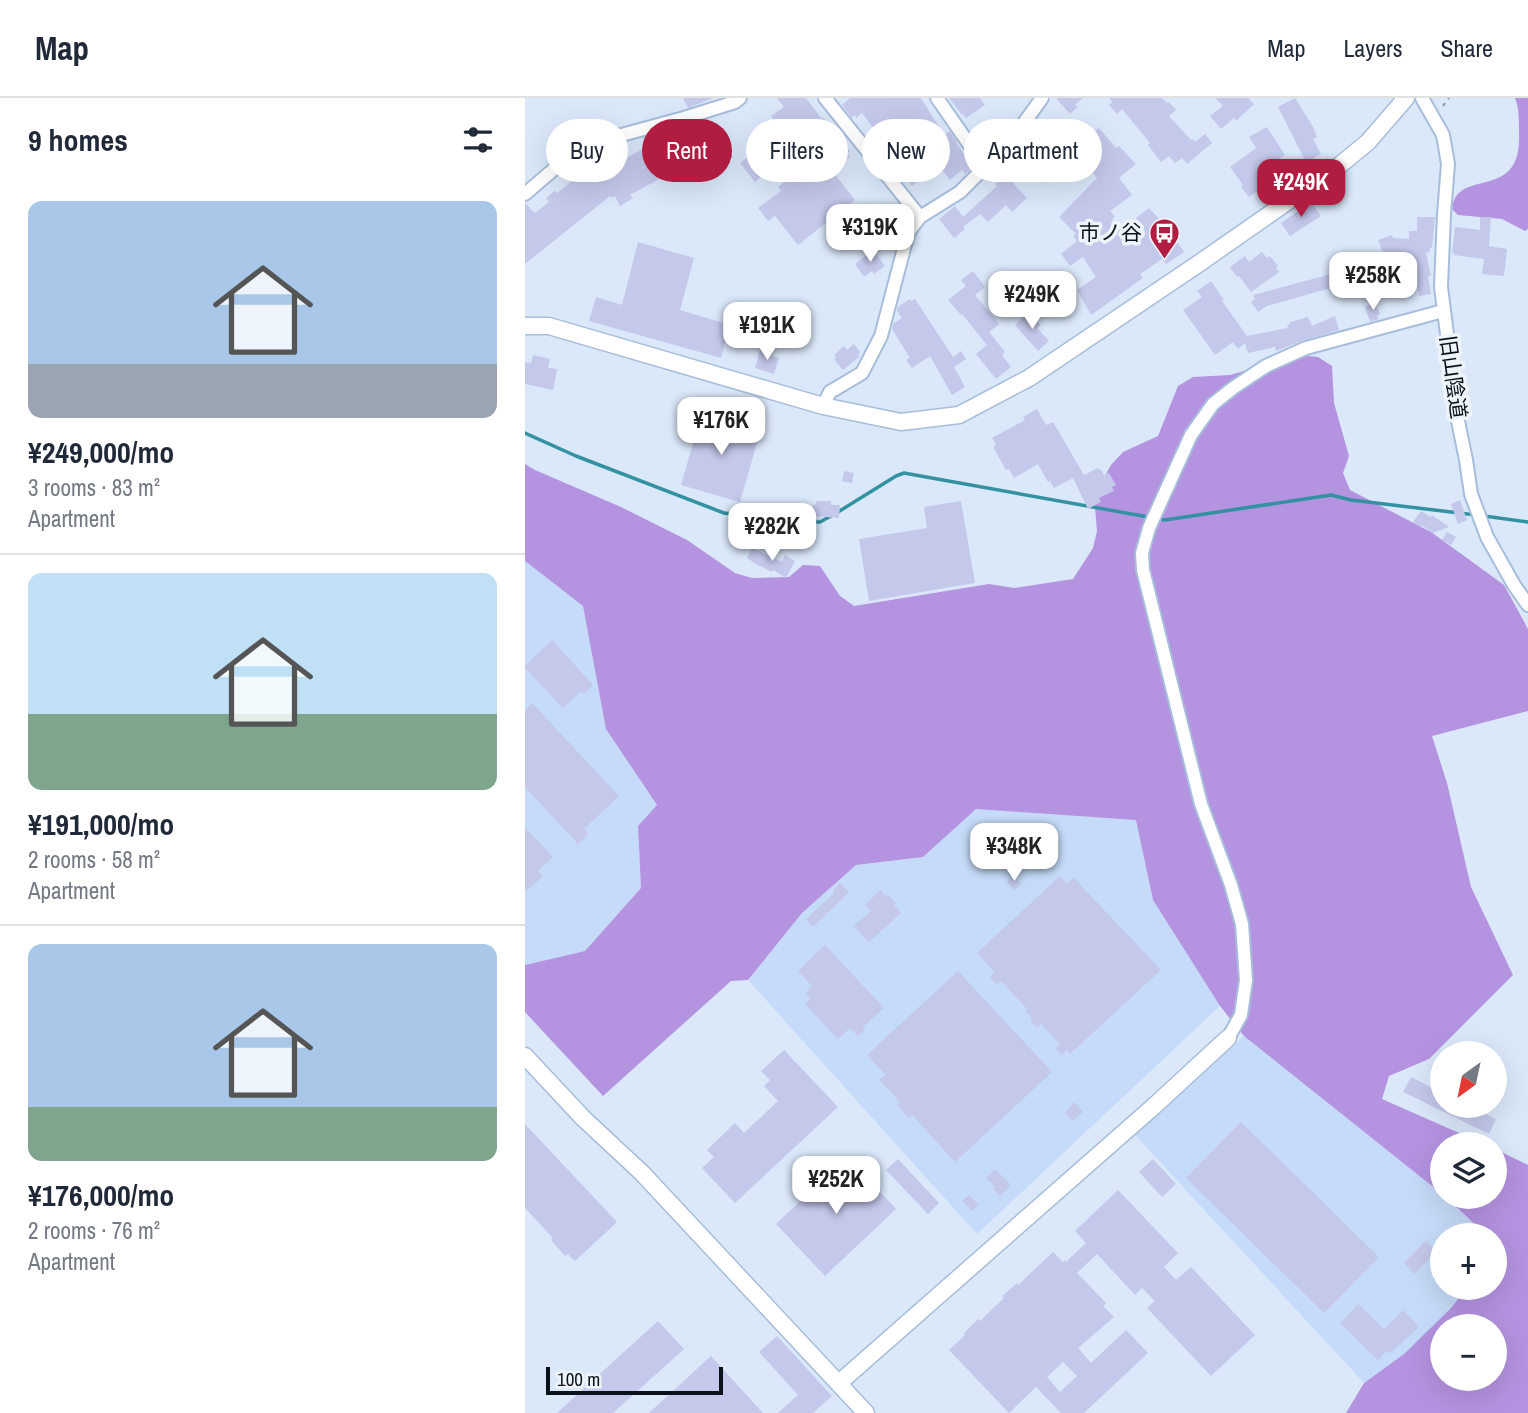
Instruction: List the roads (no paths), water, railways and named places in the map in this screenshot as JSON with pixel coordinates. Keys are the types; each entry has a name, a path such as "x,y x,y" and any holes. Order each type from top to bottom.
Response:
{"street":[{"path":"525,194 581,146 684,118 740,98"},
{"path":"825,98 920,217"},
{"path":"937,98 964,137"},
{"path":"525,326 549,326 823,406 901,422 959,415 1028,378 1340,165 1368,142 1406,98"},
{"name":"旧山陰道","path":"1422,98 1443,135 1448,164 1440,287 1452,392 1471,494 1487,537 1528,605"},
{"path":"1025,119 1037,101"},
{"path":"823,406 830,392 862,373 881,336 908,233 920,217 960,192 970,182"},
{"path":"839,1383 1229,1038 1241,1014 1246,980 1242,924 1231,885 1201,804 1143,570 1142,553 1149,528 1191,435 1213,404 1233,388 1266,366 1306,348 1443,312"},
{"path":"525,1056 583,1118 642,1173 866,1413"}],"waterway":[{"path":"525,433 576,456 724,513 801,522 820,522 831,516"},
{"path":"838,512 904,473 1165,520 1331,495 1351,500 1476,515"},
{"path":"1484,516 1528,522"}],"place":[{"name":"市ノ谷","path":"1165,260"}]}
